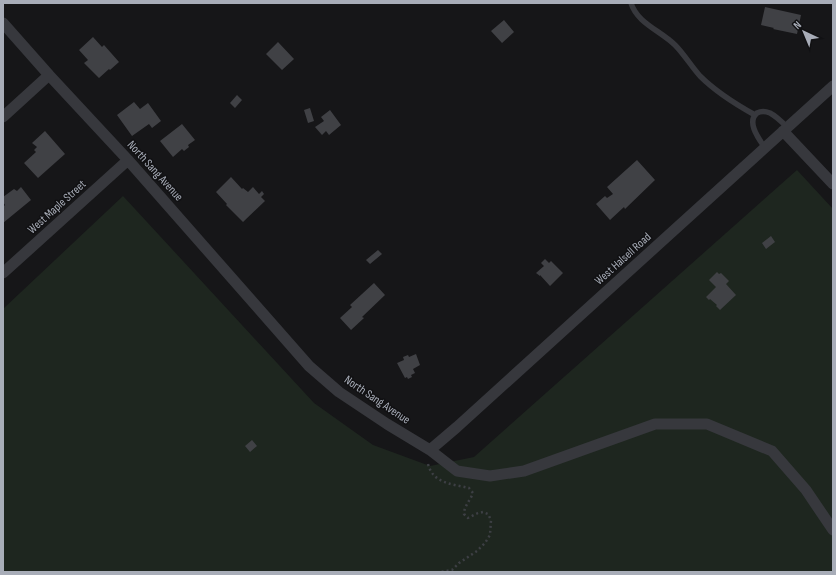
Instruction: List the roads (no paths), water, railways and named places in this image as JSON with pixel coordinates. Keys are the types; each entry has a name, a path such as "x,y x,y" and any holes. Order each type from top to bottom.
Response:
{"street":[{"name":"North Sang Avenue","path":"3,23 128,160 309,366 339,392 430,450 457,471 490,476 524,471 655,424 707,424 772,451 806,490 833,530"},
{"path":"3,117 49,75"},
{"name":"West Halsell Road","path":"430,450 475,411 833,86"},
{"path":"785,129 833,184"},
{"name":"West Maple Street","path":"3,274 128,160"}],"lane":[{"path":"632,3 635,13 675,45 701,78 722,94 755,115"},
{"path":"765,148 757,137 753,126 755,115 764,111 770,113 785,129"}]}
